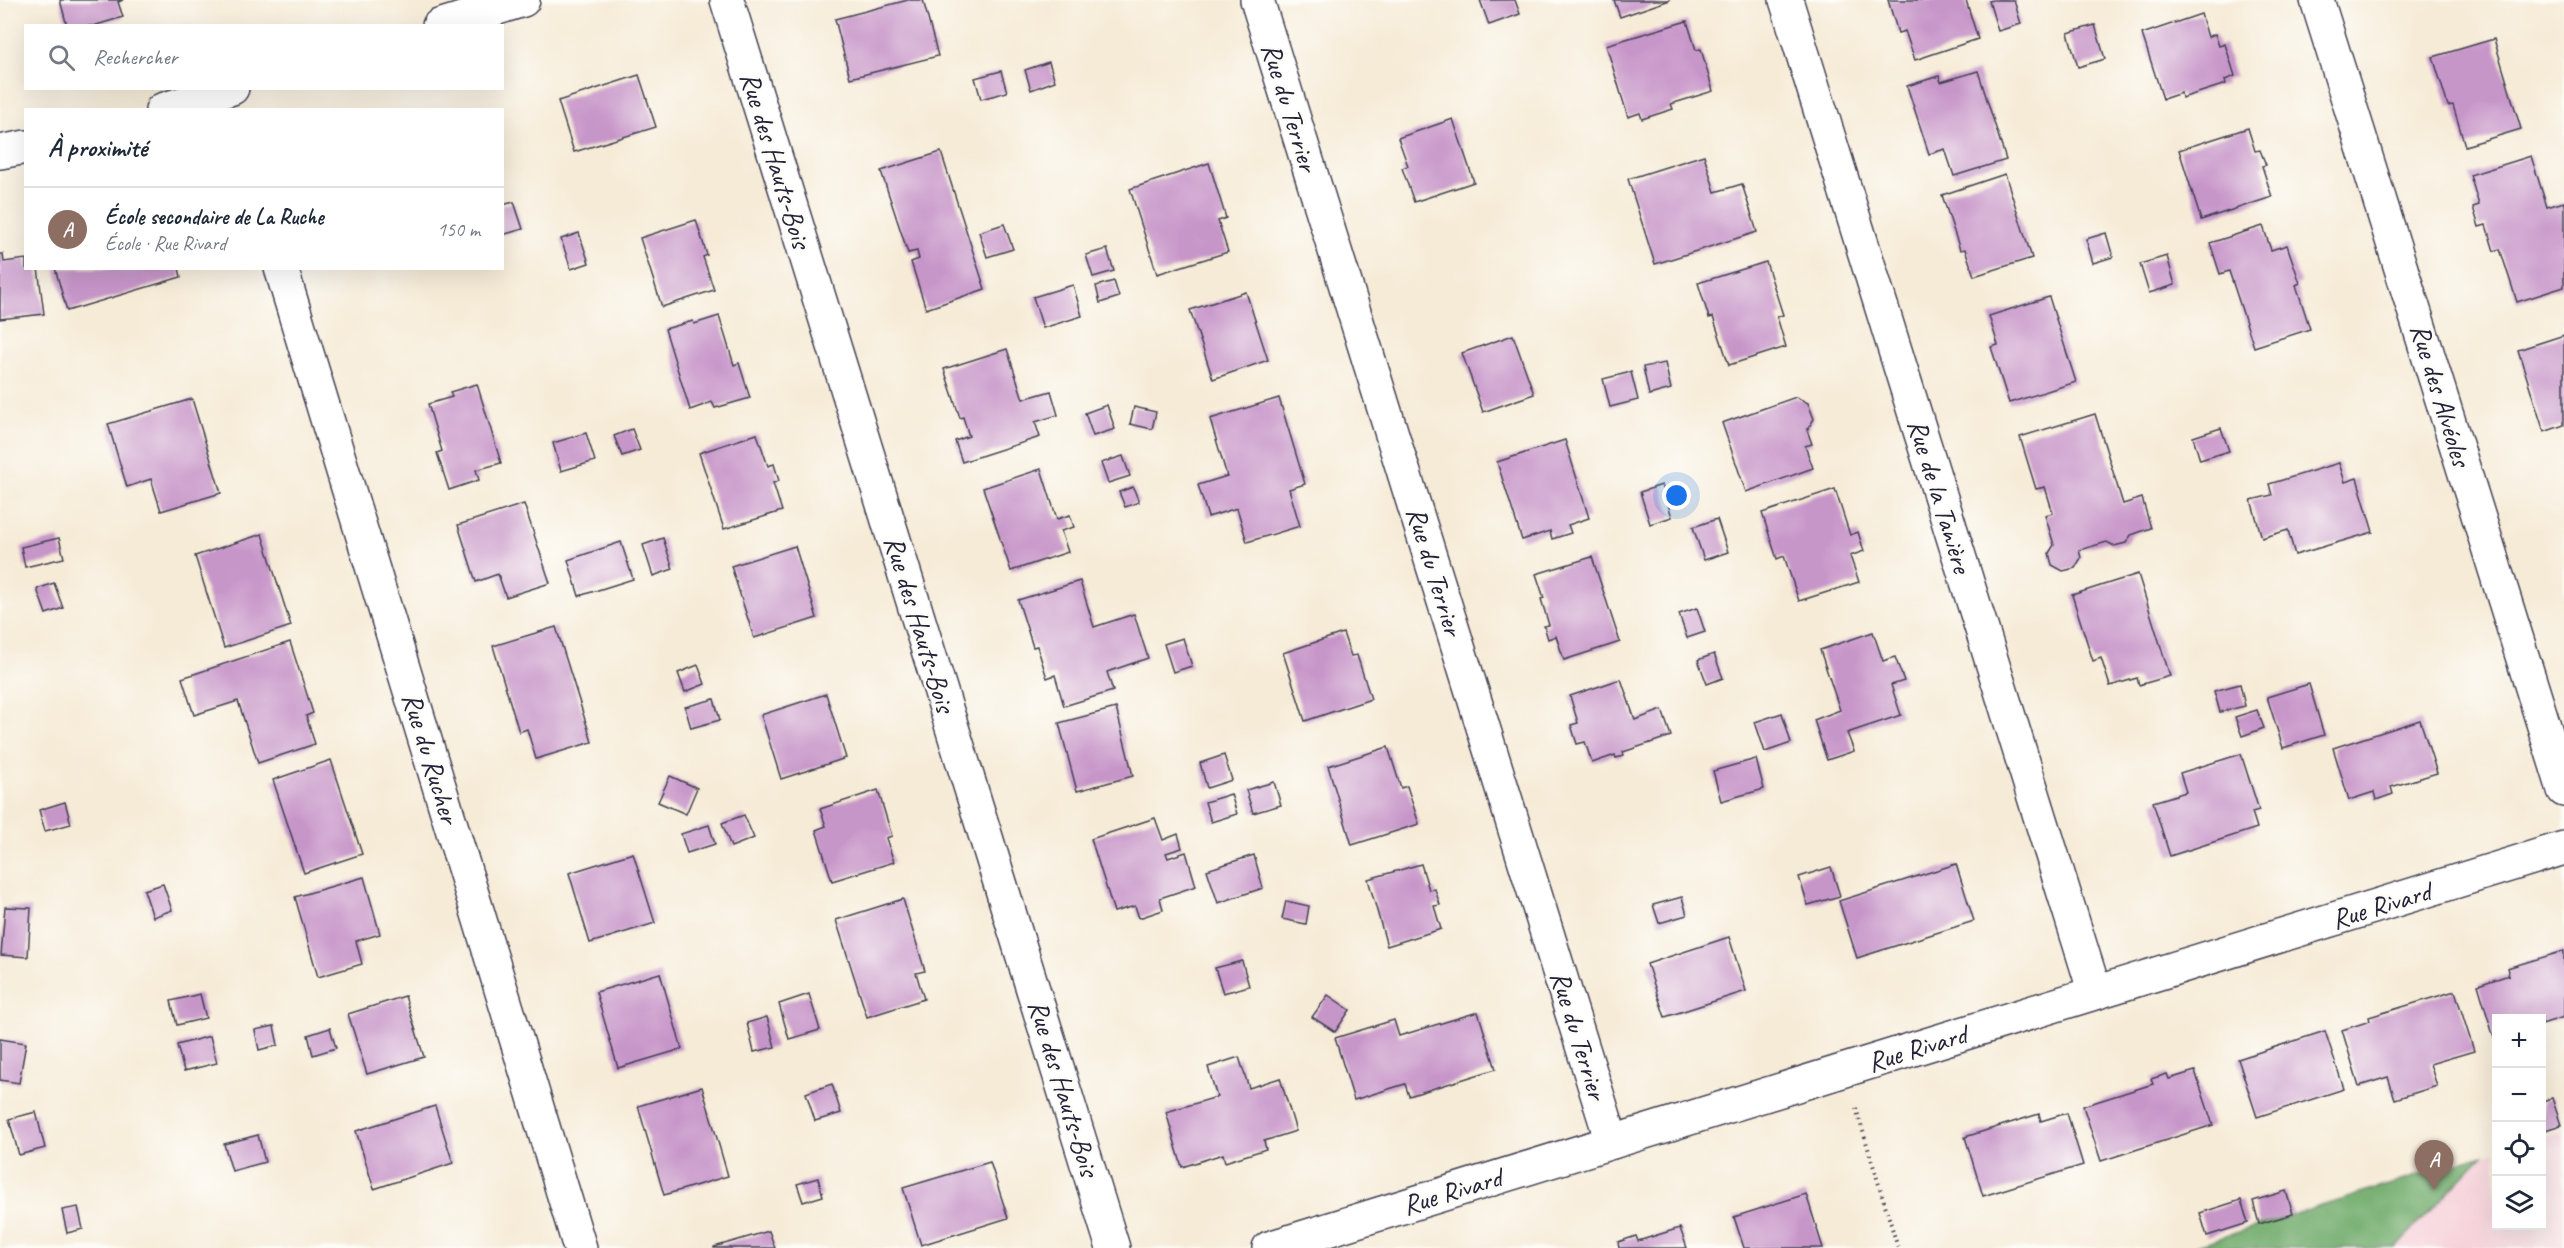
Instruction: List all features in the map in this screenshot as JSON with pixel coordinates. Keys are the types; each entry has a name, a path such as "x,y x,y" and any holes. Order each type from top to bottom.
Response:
{"street":[{"path":"445,24 523,0"},
{"name":"Rue des Hauts-Bois","path":"727,0 1113,1248"},
{"name":"Rue du Terrier","path":"1257,0 1612,1142"},
{"name":"Rue de la Tanière","path":"1786,0 2095,993"},
{"name":"Rue des Alvéoles","path":"2317,0 2564,790"},
{"path":"172,108 230,96"},
{"path":"0,152 24,147"},
{"name":"Rue du Rucher","path":"282,270 580,1248"},
{"name":"Rue Rivard","path":"1269,1248 2564,848"}],"path":[{"path":"1845,1070 1898,1248"}],"shaded area":[{"path":"2564,1131 2564,1248 2188,1248 2492,1152 2492,1230 2546,1230 2546,1136"}],"green space":[{"path":"2483,1155 2395,1248 2188,1248"}],"building":[{"path":"60,0 123,0 118,2 123,17 100,24 66,24"},
{"path":"908,0 923,0 938,56 850,78 835,19"},
{"path":"1480,0 1515,0 1520,14 1489,25"},
{"path":"1614,0 1670,0 1620,17"},
{"path":"1888,0 1966,0 1978,39 1915,60 1905,31 1898,33"},
{"path":"2014,0 2021,24 1998,31 1989,1"},
{"path":"2201,14 2208,37 2215,34 2219,46 2225,44 2235,76 2225,80 2226,84 2182,98 2181,93 2163,99 2142,34"},
{"path":"1687,21 1696,50 1701,49 1713,91 1671,104 1673,109 1642,119 1640,113 1628,117 1606,45"},
{"path":"2095,25 2105,59 2078,67 2068,33"},
{"path":"2494,39 2521,129 2465,146 2453,105 2448,106 2433,57"},
{"path":"1049,62 1055,81 1031,90 1025,70"},
{"path":"1001,71 1007,92 981,99 975,78"},
{"path":"1978,71 2006,160 1954,176 1945,149 1929,154 1907,86 1939,76 1941,82"},
{"path":"639,75 656,127 574,152 558,101"},
{"path":"1453,119 1474,182 1414,202 1402,168 1408,166 1398,138"},
{"path":"2248,128 2255,151 2260,150 2266,165 2262,166 2272,197 2201,220 2179,150"},
{"path":"941,152 985,289 926,309 911,262 919,259 917,251 908,253 881,171"},
{"path":"1704,155 1715,192 1742,184 1757,232 1655,264 1628,179"},
{"path":"2531,156 2547,207 2564,202 2564,287 2517,302 2500,249 2494,251 2486,225 2479,227 2473,207 2479,205 2470,175"},
{"path":"1209,163 1226,218 1218,221 1228,252 1157,274 1130,189"},
{"path":"2005,174 2032,258 1974,276 1965,249 1960,250 1942,195"},
{"path":"514,202 523,229 504,234 504,204"},
{"path":"696,220 707,255 703,257 714,290 662,307 640,238"},
{"path":"1004,224 1013,249 987,257 979,232"},
{"path":"2263,226 2271,250 2287,245 2300,283 2296,285 2310,329 2254,347 2229,271 2220,274 2210,243"},
{"path":"579,233 589,263 571,269 561,239"},
{"path":"2106,233 2113,257 2093,263 2086,239"},
{"path":"1107,249 1114,271 1093,277 1086,255"},
{"path":"0,254 3,254 4,262 24,259 24,270 38,270 44,314 0,319"},
{"path":"2167,256 2175,285 2149,293 2140,264"},
{"path":"1766,262 1783,315 1777,317 1786,347 1729,365 1713,317 1709,318 1698,283"},
{"path":"56,270 179,270 181,277 67,311"},
{"path":"1114,281 1119,297 1100,303 1096,286"},
{"path":"1073,285 1082,316 1043,328 1033,297"},
{"path":"1246,292 1268,360 1213,379 1190,310"},
{"path":"2049,297 2076,382 2009,403 1991,347 1998,345 1989,316"},
{"path":"719,316 734,365 739,363 750,398 715,408 712,402 690,410 665,329 693,321 694,324"},
{"path":"1513,335 1534,394 1483,412 1462,353"},
{"path":"2564,335 2564,425 2544,432 2518,350"},
{"path":"1007,349 1023,399 1051,391 1058,415 1035,422 1040,437 962,462 955,441 969,436 963,417 960,418 944,369"},
{"path":"1665,363 1671,389 1649,395 1643,367"},
{"path":"1631,372 1638,400 1610,407 1603,379"},
{"path":"477,384 501,463 476,470 479,480 449,490 437,453 442,451 428,404 452,397 450,392"},
{"path":"1796,397 1808,403 1814,419 1807,430 1812,444 1805,446 1813,468 1746,492 1722,423"},
{"path":"1279,398 1305,484 1289,489 1300,526 1247,542 1237,508 1208,517 1198,485 1227,476 1210,419"},
{"path":"192,399 221,493 161,511 151,479 127,487 108,424"},
{"path":"1107,405 1115,429 1093,436 1085,413"},
{"path":"1134,407 1156,412 1152,429 1130,424"},
{"path":"2095,414 2123,504 2142,498 2151,528 2131,535 2126,543 2114,546 2107,542 2079,550 2081,558 2075,568 2063,571 2052,565 2049,553 2054,545 2045,515 2053,513 2045,487 2036,489 2020,437"},
{"path":"2221,428 2229,451 2200,460 2193,437"},
{"path":"632,429 640,450 622,456 614,436"},
{"path":"586,433 595,461 561,471 553,443"},
{"path":"757,434 768,466 774,464 779,481 773,483 782,511 724,529 699,453"},
{"path":"1565,440 1589,518 1568,525 1571,533 1552,539 1550,531 1522,540 1497,462"},
{"path":"1123,456 1130,476 1108,483 1101,463"},
{"path":"2339,463 2345,482 2357,478 2373,532 2295,555 2288,530 2262,538 2251,500 2272,495 2269,484"},
{"path":"1041,469 1057,519 1070,515 1074,527 1061,531 1068,552 1011,571 983,488"},
{"path":"1662,485 1672,517 1650,524 1640,492"},
{"path":"1133,487 1139,502 1125,507 1119,492"},
{"path":"1835,489 1850,535 1858,532 1864,551 1850,556 1859,582 1799,601 1784,556 1777,559 1762,513"},
{"path":"524,504 550,583 506,597 498,574 476,582 458,525"},
{"path":"1717,519 1728,552 1704,560 1693,527"},
{"path":"262,534 291,626 224,648 195,556"},
{"path":"59,538 64,558 25,567 21,547"},
{"path":"663,538 673,569 653,576 643,545"},
{"path":"621,542 633,579 579,596 568,560"},
{"path":"795,546 817,618 754,638 731,566"},
{"path":"1592,557 1620,642 1564,660 1556,636 1548,639 1544,626 1549,625 1541,599 1544,598 1536,574"},
{"path":"2138,574 2170,676 2139,685 2137,678 2110,686 2101,658 2093,661 2072,595"},
{"path":"1080,581 1094,627 1134,614 1148,658 1107,672 1113,691 1064,706 1055,675 1047,678 1037,646 1033,647 1018,600"},
{"path":"54,583 63,608 46,614 37,589"},
{"path":"1697,608 1705,632 1687,638 1679,614"},
{"path":"556,627 592,742 536,759 527,729 519,732 493,646"},
{"path":"1873,632 1883,661 1895,657 1904,681 1891,685 1901,715 1847,733 1854,751 1827,760 1814,720 1840,710 1820,650"},
{"path":"1343,633 1351,656 1357,655 1371,699 1305,721 1283,653"},
{"path":"1183,638 1192,666 1173,672 1164,644"},
{"path":"290,642 313,713 306,716 315,744 258,763 238,701 194,715 182,678"},
{"path":"1714,654 1723,678 1707,684 1698,660"},
{"path":"698,665 705,684 685,692 678,673"},
{"path":"1621,679 1635,720 1662,710 1671,736 1623,752 1624,756 1616,758 1615,755 1592,763 1585,742 1577,744 1571,725 1578,723 1570,696"},
{"path":"2240,684 2245,706 2220,712 2214,691"},
{"path":"2309,684 2324,735 2283,748 2267,697"},
{"path":"826,694 846,758 781,779 761,715"},
{"path":"714,699 720,720 691,728 685,707"},
{"path":"1116,708 1133,776 1077,791 1059,723"},
{"path":"2257,710 2264,728 2242,736 2235,717"},
{"path":"1782,713 1791,743 1765,752 1755,722"},
{"path":"2420,720 2437,773 2391,787 2393,794 2376,800 2374,792 2349,800 2333,748"},
{"path":"1388,747 1401,788 1407,786 1419,824 1352,845 1328,766"},
{"path":"2241,754 2259,810 2252,812 2257,828 2170,856 2153,802 2186,792 2180,773"},
{"path":"1224,755 1232,780 1207,788 1200,763"},
{"path":"1756,759 1764,789 1721,801 1713,771"},
{"path":"331,760 362,854 304,873 273,780"},
{"path":"670,776 697,788 686,814 658,802"},
{"path":"1274,782 1281,805 1253,813 1246,790"},
{"path":"878,790 892,836 886,838 894,862 832,881 816,830 826,826 820,809"},
{"path":"1231,794 1237,814 1211,822 1205,802"},
{"path":"65,802 71,824 45,831 39,810"},
{"path":"744,815 754,838 731,847 722,823"},
{"path":"1155,818 1163,840 1178,834 1182,848 1166,853 1168,858 1186,852 1196,886 1160,898 1163,910 1139,918 1135,906 1114,912 1091,839"},
{"path":"709,825 715,844 687,853 681,834"},
{"path":"633,853 655,923 590,943 569,873"},
{"path":"1254,855 1263,888 1218,903 1207,870"},
{"path":"1421,864 1429,890 1435,889 1440,905 1434,906 1441,929 1387,946 1368,879"},
{"path":"1956,864 1974,921 1857,958 1839,901"},
{"path":"1831,867 1840,896 1808,905 1799,877"},
{"path":"364,877 380,934 356,941 362,964 318,977 295,897"},
{"path":"163,884 172,910 153,917 144,890"},
{"path":"1682,897 1687,915 1659,923 1653,905"},
{"path":"903,899 925,971 916,973 924,999 867,1017 836,920"},
{"path":"1286,901 1309,906 1306,924 1282,919"},
{"path":"5,907 31,908 28,957 1,955"},
{"path":"1729,937 1746,991 1665,1017 1647,964"},
{"path":"2564,951 2564,1017 2546,1023 2546,1014 2492,1014 2492,1031 2478,985 2509,975 2507,968"},
{"path":"1242,961 1249,986 1223,993 1215,968"},
{"path":"660,973 682,1049 618,1068 596,992"},
{"path":"2455,991 2474,1051 2430,1064 2437,1086 2395,1099 2388,1077 2359,1086 2342,1030 2370,1021 2369,1017"},
{"path":"200,994 206,1018 177,1025 171,1001"},
{"path":"809,994 820,1030 789,1039 779,1004"},
{"path":"1328,995 1350,1010 1335,1032 1312,1017"},
{"path":"405,996 424,1057 367,1074 348,1014"},
{"path":"1478,1012 1496,1069 1409,1096 1405,1084 1354,1100 1335,1038 1394,1020 1399,1036"},
{"path":"767,1017 775,1047 754,1052 747,1023"},
{"path":"274,1026 278,1045 259,1050 255,1030"},
{"path":"330,1028 336,1048 313,1055 308,1035"},
{"path":"2325,1031 2344,1089 2257,1117 2238,1059"},
{"path":"210,1036 217,1063 184,1071 177,1045"},
{"path":"0,1039 26,1043 19,1083 0,1080"},
{"path":"1239,1057 1249,1088 1280,1078 1296,1131 1264,1141 1266,1149 1225,1162 1223,1154 1182,1167 1166,1112 1217,1097 1208,1067"},
{"path":"2195,1071 2213,1125 2101,1161 2083,1106 2153,1084 2151,1079 2167,1074 2169,1079"},
{"path":"832,1084 841,1113 815,1121 806,1093"},
{"path":"702,1087 728,1176 664,1195 638,1106"},
{"path":"2552,1098 2561,1125 2546,1130 2546,1122 2546,1100"},
{"path":"435,1106 453,1163 374,1189 356,1131"},
{"path":"36,1112 45,1148 19,1155 9,1119"},
{"path":"2067,1113 2083,1165 1983,1196 1965,1137 2039,1114 2041,1121"},
{"path":"258,1135 265,1162 232,1171 224,1144"},
{"path":"990,1162 1008,1218 921,1245 903,1188"},
{"path":"818,1178 823,1196 803,1202 797,1184"},
{"path":"2286,1191 2293,1214 2259,1224 2253,1201"},
{"path":"1806,1194 1823,1248 1744,1248 1734,1217"},
{"path":"2241,1200 2248,1223 2207,1236 2200,1213"},
{"path":"78,1207 83,1229 67,1233 62,1210"},
{"path":"1680,1228 1687,1248 1619,1248 1618,1242 1636,1236 1638,1241"},
{"path":"769,1231 775,1248 714,1248 714,1247"}],"place":[{"name":"École secondaire de La Ruche","path":"2434,1190"}]}
